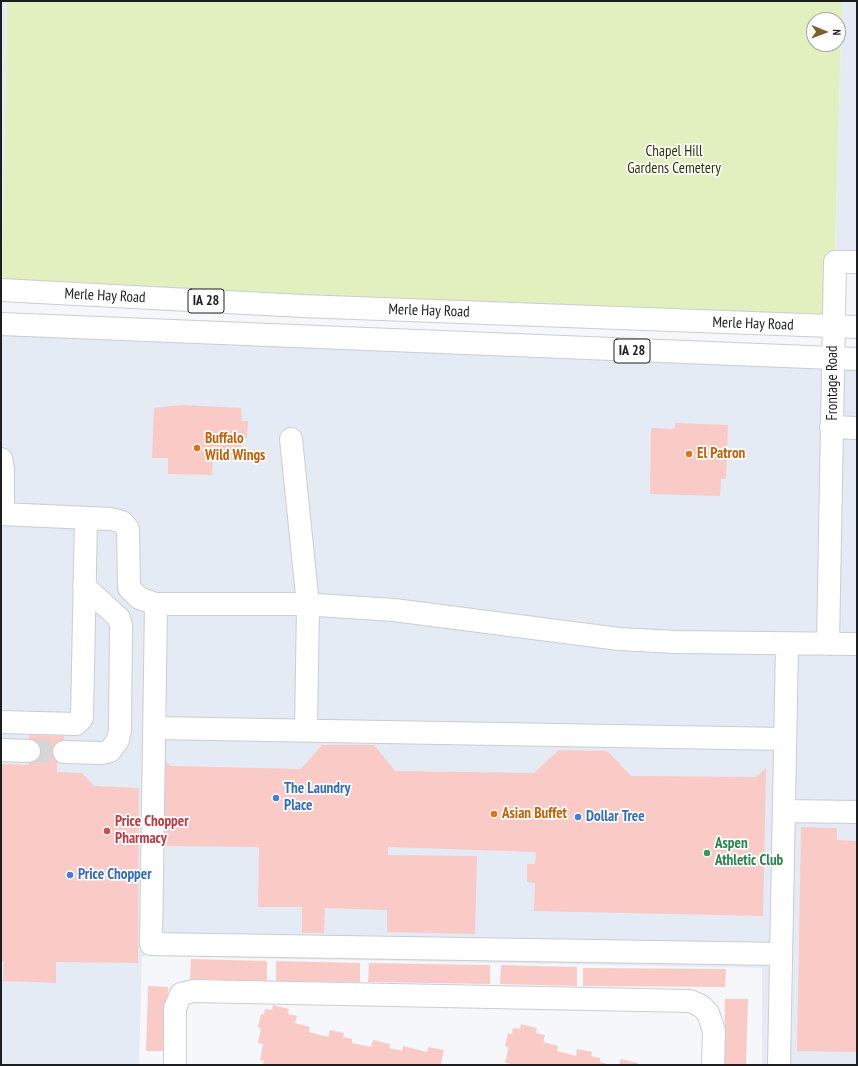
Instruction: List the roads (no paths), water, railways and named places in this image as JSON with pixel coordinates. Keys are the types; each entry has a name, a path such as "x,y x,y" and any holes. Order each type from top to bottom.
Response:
{"main road":[{"name":"Frontage Road","path":"857,262 835,262 831,427 857,428"},
{"name":"Merle Hay Road","path":"1,290 302,306 833,341 857,359"},
{"name":"Merle Hay Road","path":"1,324 833,341 857,327"},
{"path":"828,644 831,427"},
{"path":"291,439 308,605 306,730"},
{"path":"1,459 3,469 2,514 111,519 122,522 128,529 129,588 138,598 156,604 308,605 394,610 619,639 676,642 857,644"},
{"path":"1,722 76,724 82,718 86,518"},
{"path":"64,752 103,753 110,751 118,740 120,730 121,626 119,618 84,586"},
{"path":"156,604 151,944 781,954"},
{"path":"779,1065 787,644"},
{"path":"155,728 785,739"},
{"path":"1,750 29,751"},
{"path":"784,811 857,812"},
{"path":"175,1065 175,1008 181,994 193,991 690,1001 701,1006 708,1013 714,1031 713,1065"}],"tunnel":[{"path":"29,751 64,752"}],"place":[{"name":"Buffalo Wild Wings","path":"197,448"},
{"name":"El Patron","path":"689,454"},
{"name":"The Laundry Place","path":"276,798"},
{"name":"Asian Buffet","path":"494,814"},
{"name":"Dollar Tree","path":"578,817"},
{"name":"Price Chopper Pharmacy","path":"107,831"},
{"name":"Aspen Athletic Club","path":"707,853"},
{"name":"Price Chopper","path":"70,875"}],"park label":[{"name":"Chapel Hill Gardens Cemetery","path":"674,160"}]}
